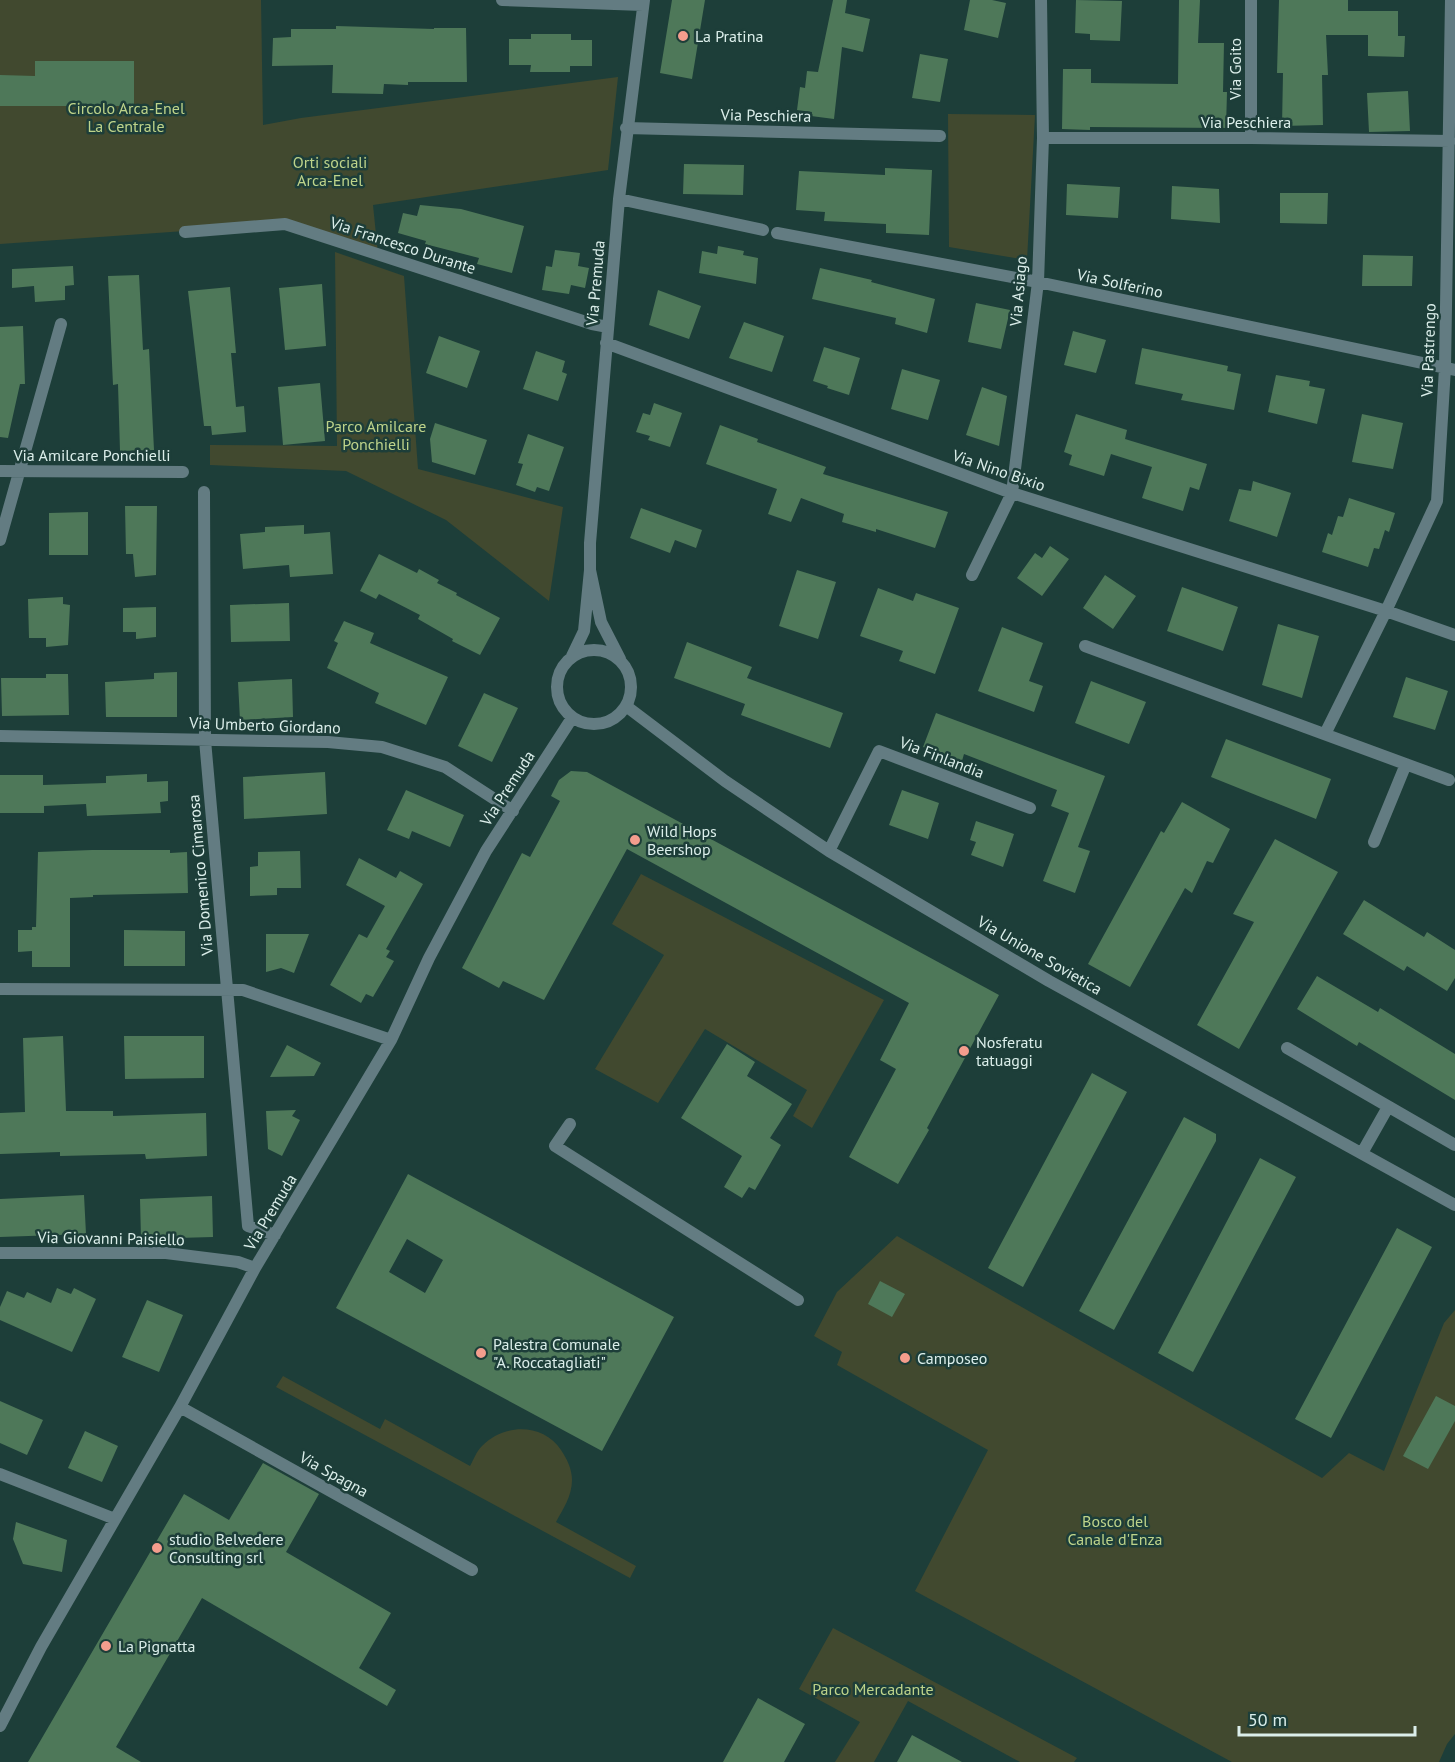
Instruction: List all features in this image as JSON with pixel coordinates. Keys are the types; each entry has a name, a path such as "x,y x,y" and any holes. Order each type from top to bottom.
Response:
{"street":[{"path":"502,0 643,2"},
{"name":"Via Asiago","path":"972,575 1012,493 1038,282 1043,138 1041,0"},
{"name":"Via Goito","path":"1251,0 1251,138"},
{"name":"Via Pastrengo","path":"1386,611 1437,501 1450,369 1452,79 1450,0"},
{"name":"Via Premuda","path":"0,1726 41,1647 180,1407 255,1268 391,1040 429,958 480,861 572,718 564,710 559,700 556,689 557,677 562,667 572,657 584,631 619,199 643,2"},
{"name":"Via Peschiera","path":"626,128 940,136"},
{"name":"Via Peschiera","path":"1043,138 1450,141"},
{"path":"619,199 762,230"},
{"name":"Via Francesco Durante","path":"184,232 285,224 592,324 608,327"},
{"name":"Via Solferino","path":"777,233 1038,282 1450,369"},
{"path":"0,540 61,324"},
{"name":"Via Nino Bixio","path":"606,343 1012,493 1455,635"},
{"name":"Via Amilcare Ponchielli","path":"0,471 183,472"},
{"name":"Via Domenico Cimarosa","path":"204,492 205,740 248,1226 276,1235"},
{"name":"Via Premuda","path":"590,570 601,622 628,672 631,684 626,706"},
{"path":"1325,734 1386,611"},
{"path":"1085,646 1449,780"},
{"path":"572,657 591,650 602,650 622,662"},
{"path":"572,718 589,724 608,722 618,716 626,706"},
{"name":"Via Unione Sovietica","path":"626,706 725,781 829,852 1049,981 1455,1205"},
{"name":"Via Umberto Giordano","path":"0,736 328,742 382,747 445,767 513,811"},
{"name":"Via Finlandia","path":"829,852 879,752 1030,808"},
{"path":"1374,842 1406,764"},
{"path":"0,989 243,990 391,1040"},
{"path":"1287,1048 1455,1145"},
{"path":"1362,1153 1388,1107"},
{"path":"570,1124 555,1146 798,1300"},
{"name":"Via Giovanni Paisiello","path":"0,1253 166,1253 238,1262 255,1268"},
{"name":"Via Spagna","path":"180,1407 472,1570"},
{"path":"0,1474 115,1519"}],"green space":[{"name":"Circolo Arca-Enel La Centrale","path":"0,0 261,0 263,125 301,118 618,77 608,170 373,205 378,254 285,224 0,244"},
{"path":"948,114 1035,115 1027,260 949,247"},
{"name":"Parco Amilcare Ponchielli","path":"335,252 404,276 418,469 563,507 549,601 446,520 346,471 210,465 210,445 337,446"},
{"path":"641,874 884,1000 812,1128 793,1116 807,1090 705,1029 658,1103 595,1069 664,955 612,924"},
{"name":"Bosco del Canale d'Enza","path":"897,1236 1322,1478 1349,1453 1384,1471 1444,1323 1455,1310 1455,1734 1447,1744 1439,1762 1232,1762 915,1591 988,1450 837,1365 842,1352 814,1336 837,1292"},
{"path":"283,1376 380,1429 385,1419 470,1466 482,1446 501,1433 523,1429 544,1435 561,1450 569,1464 572,1476 569,1497 556,1522 636,1566 630,1578 276,1387"},
{"name":"Parco Mercadante","path":"833,1628 1077,1758 1074,1762 1020,1762 908,1701 874,1762 835,1762 860,1722 799,1689"}],"building":[{"name":"La Pratina","path":"672,0 705,0 692,79 660,73"},
{"path":"833,0 847,0 845,13 870,19 863,52 842,47 834,119 811,116 812,112 797,110 800,87 805,88 807,71 818,72"},
{"path":"970,0 992,0 1006,3 998,38 964,30"},
{"path":"1076,0 1122,1 1120,41 1090,40 1090,34 1075,33"},
{"path":"1179,0 1200,0 1198,43 1224,43 1223,92 1227,92 1226,128 1090,127 1090,130 1062,129 1063,69 1091,69 1091,83 1178,84"},
{"path":"1279,0 1348,0 1348,11 1398,11 1398,36 1405,36 1404,57 1368,56 1368,35 1326,35 1328,75 1322,75 1323,125 1282,126 1283,73 1277,73"},
{"path":"336,26 466,28 467,82 384,84 383,94 332,93 333,65 272,66 273,38 291,37 291,29 336,29"},
{"path":"531,34 571,34 571,40 592,40 592,66 570,66 570,72 530,72 531,65 509,65 509,39 531,39"},
{"path":"920,54 948,59 940,102 912,98"},
{"path":"35,61 134,61 134,106 0,106 0,75 35,76"},
{"path":"1408,91 1410,131 1369,132 1367,93"},
{"path":"684,164 744,165 743,195 683,194"},
{"path":"885,168 932,170 929,235 886,233 886,224 824,221 825,212 796,210 799,171 885,175"},
{"path":"1067,184 1120,187 1118,218 1066,215"},
{"path":"1172,186 1219,189 1220,223 1171,219"},
{"path":"1280,193 1328,193 1327,224 1280,223"},
{"path":"420,205 461,209 524,226 512,273 477,264 479,258 425,244 426,241 398,233 403,213 417,216"},
{"path":"718,246 744,251 743,255 758,258 756,284 699,273 702,251 717,254"},
{"path":"555,250 580,253 578,266 589,268 585,288 571,285 569,294 542,290 546,266 552,267"},
{"path":"1363,255 1413,256 1412,286 1362,286"},
{"path":"73,266 74,285 65,286 65,300 35,302 34,286 12,288 12,269"},
{"path":"820,268 872,280 871,282 935,299 927,333 895,324 896,318 812,299"},
{"path":"139,275 143,350 149,349 154,450 120,451 118,384 113,385 108,276"},
{"path":"322,284 326,346 285,350 279,288"},
{"path":"230,287 236,353 231,353 236,407 244,406 246,432 212,435 211,426 204,426 188,291"},
{"path":"658,290 701,306 689,339 649,325"},
{"path":"976,303 1010,310 1001,349 968,342"},
{"path":"744,322 784,336 772,372 729,358"},
{"path":"23,326 25,384 20,384 8,438 0,437 0,327"},
{"path":"1073,331 1106,340 1096,373 1064,365"},
{"path":"439,336 480,351 467,388 426,373"},
{"path":"824,347 860,358 849,395 813,381"},
{"path":"1142,348 1228,366 1227,371 1241,374 1234,410 1181,400 1183,394 1135,384"},
{"path":"536,351 565,361 562,372 567,374 558,401 523,389"},
{"path":"902,369 940,380 928,420 891,409"},
{"path":"1276,375 1310,381 1309,386 1325,389 1317,424 1268,412"},
{"path":"320,383 325,441 283,445 278,387"},
{"path":"982,387 1007,396 999,446 966,435"},
{"path":"654,403 682,413 670,447 648,440 650,436 636,432 643,413 650,415"},
{"path":"1076,414 1127,430 1125,439 1207,464 1199,490 1190,487 1183,511 1142,498 1152,467 1111,454 1104,476 1069,465 1072,455 1064,452"},
{"path":"1362,414 1403,423 1393,469 1352,462"},
{"path":"435,423 487,440 475,475 432,462 430,439"},
{"path":"720,425 758,439 757,442 826,467 823,474 948,512 935,548 876,529 876,532 842,522 844,514 801,498 791,522 768,514 777,489 706,464"},
{"path":"528,434 564,447 549,491 537,487 535,492 516,485 523,464 518,463"},
{"path":"1253,481 1291,493 1277,537 1229,521 1239,489 1251,491"},
{"path":"1349,498 1395,513 1389,532 1385,530 1379,549 1374,548 1368,567 1322,552 1328,533 1332,535 1338,516 1343,517"},
{"path":"125,506 157,506 156,575 135,577 133,554 126,554"},
{"path":"641,508 702,530 696,548 675,540 670,553 630,538"},
{"path":"88,512 88,555 49,555 49,513"},
{"path":"304,525 304,534 330,532 333,574 290,577 289,565 243,569 240,534 265,532 265,527"},
{"path":"1050,546 1069,559 1042,596 1017,578 1035,553 1042,558"},
{"path":"379,554 417,573 419,569 439,580 437,583 457,593 456,595 500,618 480,655 452,641 453,639 418,619 420,615 379,594 376,599 360,591"},
{"path":"797,570 836,582 818,639 779,626"},
{"path":"1105,575 1136,596 1113,629 1083,608"},
{"path":"1182,587 1238,607 1223,651 1167,631"},
{"path":"878,588 913,601 916,593 959,608 935,674 899,661 903,651 860,636"},
{"path":"63,597 63,604 70,605 68,645 46,647 46,638 29,638 28,599"},
{"path":"289,603 290,641 231,642 230,605"},
{"path":"156,607 156,637 136,639 136,632 123,632 123,608"},
{"path":"344,621 374,633 370,643 448,677 426,725 375,703 379,693 327,668 338,643 334,641"},
{"path":"1278,624 1319,636 1302,698 1262,685"},
{"path":"1002,627 1043,643 1029,681 1043,686 1034,712 978,691"},
{"path":"687,642 752,667 747,678 843,713 830,748 741,715 745,704 674,678"},
{"path":"177,672 177,717 106,717 105,682 154,679 154,673"},
{"path":"46,674 68,674 69,715 2,716 1,678 46,678"},
{"path":"1406,677 1448,691 1435,730 1393,717"},
{"path":"292,679 293,717 240,720 238,682"},
{"path":"1091,681 1146,702 1129,744 1075,723"},
{"path":"484,693 518,708 492,762 458,746"},
{"path":"936,713 1105,776 1078,847 1090,851 1075,893 1043,881 1069,813 1051,806 1057,790 964,754 962,761 923,747"},
{"path":"1226,739 1331,779 1316,819 1211,777"},
{"path":"571,771 587,772 999,995 927,1128 929,1130 898,1184 849,1157 896,1069 880,1060 909,1003 627,849 544,1000 503,981 499,988 462,968 522,853 530,857 560,801 551,796 559,780"},
{"path":"325,772 327,814 244,819 243,777"},
{"path":"147,774 147,782 168,781 168,801 160,802 161,813 87,816 86,804 44,806 44,813 0,813 0,775 43,775 43,785 106,783 106,776"},
{"path":"406,790 464,815 450,847 412,831 409,839 387,830"},
{"path":"902,790 939,803 928,839 889,825"},
{"path":"1182,802 1230,829 1213,863 1207,861 1192,893 1185,888 1130,987 1088,964 1161,831 1164,833"},
{"path":"976,821 1014,834 1003,867 971,855 976,842 970,840"},
{"path":"1275,839 1338,872 1239,1049 1197,1025 1254,922 1233,914"},
{"path":"92,850 187,852 188,893 93,895 93,897 70,898 70,967 32,967 32,951 18,952 18,930 32,930 32,927 36,927 38,852"},
{"path":"300,851 301,888 277,888 277,895 250,896 250,867 258,866 258,852"},
{"path":"359,858 396,878 400,871 423,884 386,949 390,951 386,957 394,961 373,997 366,994 361,1003 330,985 359,934 367,938 385,906 346,885"},
{"path":"1364,900 1424,937 1427,932 1455,950 1455,978 1447,991 1407,966 1404,971 1343,934"},
{"path":"124,930 185,931 185,966 124,966"},
{"path":"266,934 309,934 294,973 281,968 266,972"},
{"path":"1317,976 1378,1012 1380,1008 1455,1054 1455,1100 1359,1042 1357,1046 1297,1009"},
{"path":"63,1036 66,1111 113,1111 113,1116 206,1113 207,1156 146,1159 145,1154 60,1156 60,1152 0,1154 0,1113 25,1112 23,1038"},
{"path":"124,1036 204,1036 204,1078 125,1079"},
{"path":"727,1044 755,1062 747,1076 792,1104 770,1138 781,1145 755,1190 749,1187 742,1198 724,1187 742,1156 681,1118"},
{"path":"287,1045 321,1063 314,1076 270,1077"},
{"path":"1092,1073 1127,1092 1023,1287 988,1268"},
{"path":"296,1110 292,1116 300,1120 282,1156 268,1149 266,1111"},
{"path":"1184,1117 1216,1134 1216,1141 1114,1330 1079,1311"},
{"path":"1260,1158 1296,1177 1193,1372 1158,1353"},
{"path":"408,1174 674,1317 602,1451 336,1308","holes":["407,1239 443,1260 425,1293 389,1272"]},
{"path":"84,1195 86,1234 0,1237 0,1199"},
{"path":"212,1196 213,1237 141,1239 140,1199"},
{"path":"1397,1228 1432,1247 1331,1438 1295,1419"},
{"path":"880,1281 905,1294 892,1317 868,1304"},
{"path":"57,1288 71,1294 74,1288 96,1299 72,1352 0,1320 0,1307 7,1291 24,1298 27,1292 51,1303"},
{"path":"147,1300 183,1315 159,1372 122,1357"},
{"path":"1436,1396 1455,1406 1455,1421 1428,1469 1403,1456"},
{"path":"0,1401 43,1420 27,1455 0,1443"},
{"path":"85,1431 118,1446 102,1482 68,1468"},
{"path":"263,1463 319,1494 286,1552 391,1613 359,1668 396,1690 387,1706 202,1598 116,1747 141,1762 28,1762 184,1494 229,1520"},
{"path":"16,1522 67,1540 62,1572 23,1564 13,1539"},
{"path":"758,1698 805,1724 784,1762 723,1762"},
{"path":"912,1735 962,1762 897,1762"}],"place":[{"name":"La Pratina","path":"683,36"},
{"name":"Wild Hops Beershop","path":"635,840"},
{"name":"Nosferatu tatuaggi","path":"964,1051"},
{"name":"Palestra Comunale \"A. Roccatagliati\"","path":"481,1353"},
{"name":"Camposeo","path":"905,1358"},
{"name":"studio Belvedere Consulting srl","path":"157,1548"},
{"name":"La Pignatta","path":"106,1646"}],"park label":[{"name":"Orti sociali Arca-Enel","path":"330,171"}]}
